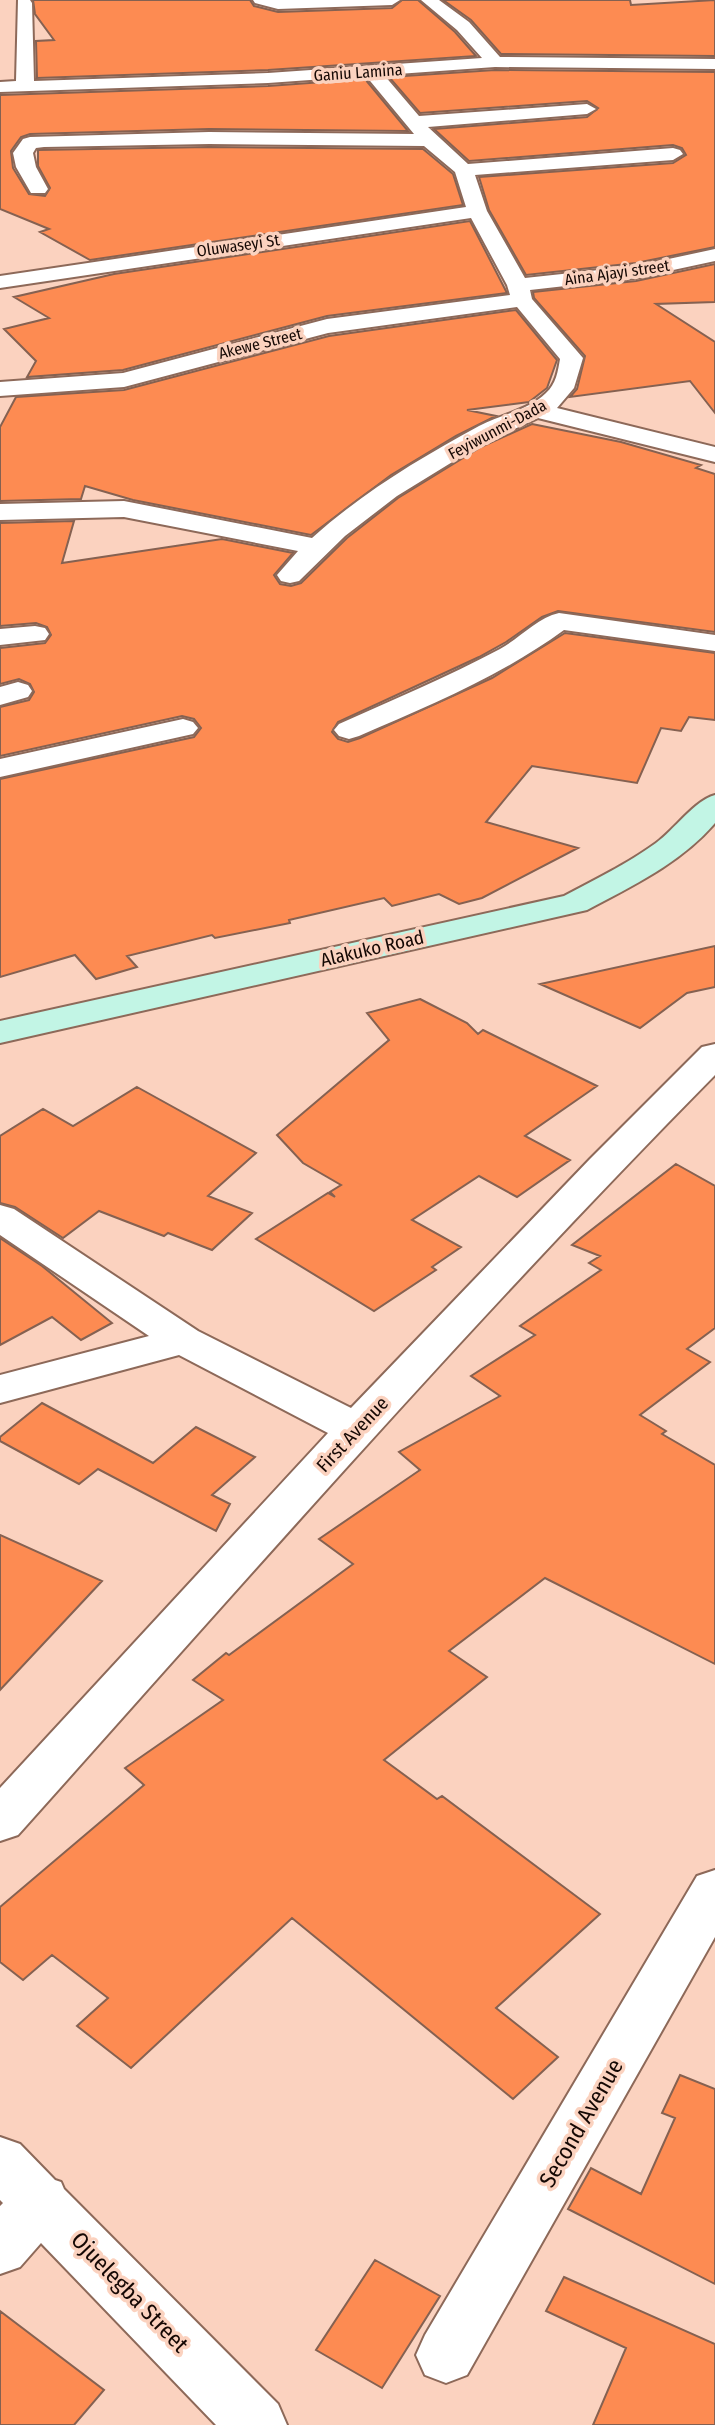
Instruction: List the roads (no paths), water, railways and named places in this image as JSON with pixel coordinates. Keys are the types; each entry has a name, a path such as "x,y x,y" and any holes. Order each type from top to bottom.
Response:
{"main road":[{"name":"Alakuko Road","path":"0,1032 575,903 654,861 710,817"}],"street":[{"path":"261,0 278,4 392,0"},
{"path":"429,0 463,26 495,62 494,71 485,82"},
{"path":"20,15 25,87"},
{"name":"Ganiu Lamina","path":"0,87 268,78 495,62 715,64"},
{"path":"372,72 429,140 464,170 673,154"},
{"path":"400,104 422,101"},
{"path":"416,122 587,109"},
{"path":"38,189 26,167 23,153 30,143 44,141 209,138 429,140"},
{"name":"Feyiwunmi-Dada","path":"290,575 315,546 393,488 501,424 554,399 568,382 572,358 520,292 477,211 464,170"},
{"name":"Oluwaseyi St","path":"0,282 477,211"},
{"name":"Aina Ajayi street","path":"520,292 715,255"},
{"name":"Akewe Street","path":"0,389 124,380 327,326 520,292"},
{"path":"535,410 604,425 715,455"},
{"path":"0,512 124,509 315,546"},
{"path":"349,730 456,683 514,653 559,621 715,643"},
{"path":"0,637 35,634"},
{"path":"0,768 183,728"},
{"name":"First Avenue","path":"0,1821 356,1429 603,1167 713,1060"},
{"path":"0,1217 184,1340 356,1429"},
{"path":"0,1389 184,1340"},
{"name":"Second Avenue","path":"446,2355 715,1891"},
{"name":"Ojuelegba Street","path":"0,2162 41,2200 257,2425"},
{"path":"0,2248 41,2200"}]}
